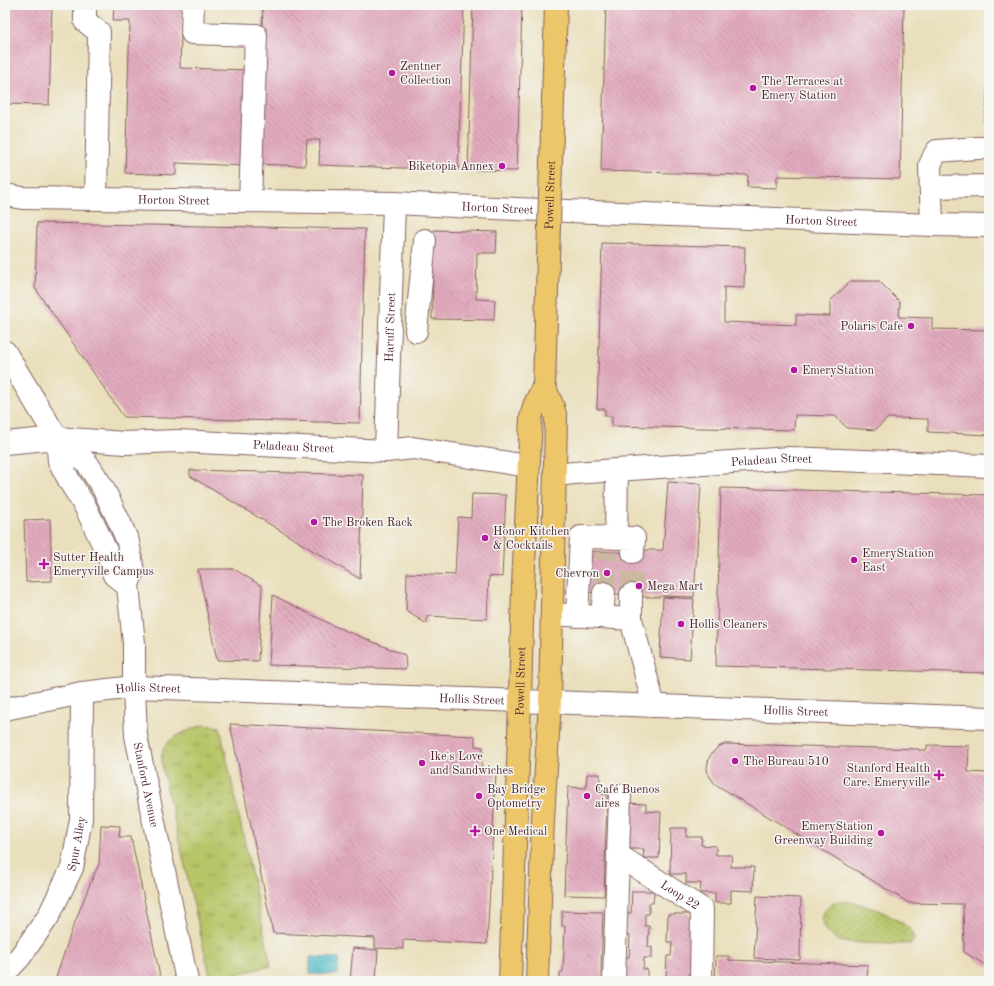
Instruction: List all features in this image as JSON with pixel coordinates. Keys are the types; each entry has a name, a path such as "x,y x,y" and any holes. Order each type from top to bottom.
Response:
{"main road":[{"name":"Powell Street","path":"510,981 520,701 522,586 530,418 544,385 556,5"},
{"name":"Powell Street","path":"538,981 543,819 550,702 556,418 544,385"}],"street":[{"path":"85,5 85,21 99,32 96,199"},
{"path":"193,5 192,33 256,35 250,201"},
{"path":"932,225 930,165 937,151 989,148"},
{"path":"931,187 989,186"},
{"name":"Horton Street","path":"5,195 23,198 394,203 516,209 989,226"},
{"name":"Haruff Street","path":"386,451 394,203"},
{"path":"416,331 425,240"},
{"name":"Stanford Avenue","path":"5,352 58,438 59,462 86,508 108,555 114,576 128,586 134,643 136,736 186,981"},
{"name":"Peladeau Street","path":"5,444 58,438 125,443 177,441 386,451 413,448 528,466"},
{"name":"Peladeau Street","path":"555,476 574,473 789,458 989,466"},
{"path":"609,542 617,470"},
{"path":"554,537 581,537 609,542 634,538 634,552"},
{"path":"577,616 581,537"},
{"path":"602,617 604,593"},
{"path":"631,595 632,619 654,706"},
{"path":"552,614 632,619"},
{"name":"Hollis Street","path":"5,709 82,694 134,687 989,718"},
{"name":"Spur Alley","path":"5,973 20,957 48,917 72,868 81,819 82,694"},
{"path":"614,981 620,795"},
{"name":"Loop 22","path":"618,854 702,909 701,981"}],"green space":[{"path":"203,725 220,727 271,966 211,980 163,771 162,757 165,747 173,738"},
{"path":"838,901 857,903 881,911 904,924 911,930 914,940 911,944 886,944 843,942 836,939 826,932 822,917 827,908"}],"water":[{"path":"310,957 339,958 338,975 310,974"}],"building":[{"path":"5,5 52,5 49,105 5,104"},
{"path":"114,5 182,5 180,68 248,70 245,166 176,163 176,175 125,173 130,21 113,21"},
{"name":"Zentner Collection","path":"263,5 464,5 458,170 319,165 320,140 307,140 305,166 256,164"},
{"path":"473,5 522,5 517,171 468,170"},
{"name":"The Terraces at Emery Station","path":"606,5 904,5 900,179 777,176 777,188 747,187 748,175 601,171"},
{"path":"988,69 989,126 986,126"},
{"path":"37,223 365,229 360,423 124,417 35,288"},
{"path":"434,230 497,232 496,253 477,253 476,299 495,300 494,320 432,319"},
{"name":"EmeryStation","path":"602,243 745,247 744,288 724,287 724,322 796,325 796,315 830,316 830,301 851,281 879,281 900,302 899,317 932,318 932,329 989,330 989,435 928,432 928,419 888,418 875,430 847,428 835,416 795,415 794,430 612,426 612,416 605,416 605,409 597,409"},
{"path":"988,274 989,295 987,295"},
{"name":"The Broken Rack","path":"190,470 363,475 360,579 190,476"},
{"path":"668,482 701,484 694,597 644,597 634,583 633,595 583,592 584,551 636,553 636,550 663,550"},
{"name":"EmeryStation East","path":"721,488 989,495 989,673 716,666"},
{"path":"472,494 506,495 502,577 489,576 487,619 427,616 427,624 406,611 407,573 455,575 458,517 471,518"},
{"path":"50,519 52,581 26,582 24,520"},
{"path":"198,569 234,569 262,586 258,661 217,660"},
{"path":"273,595 332,625 405,655 406,669 269,665"},
{"path":"663,597 694,599 690,659 660,657"},
{"path":"230,724 475,736 475,746 483,747 481,771 496,772 487,944 403,940 403,949 375,948 375,938 273,933"},
{"name":"EmeryStation Greenway Building","path":"725,744 919,750 927,750 927,745 969,746 968,772 989,773 989,967 964,952 963,904 909,903 715,784 708,774 708,762 714,751 718,747"},
{"path":"587,774 600,774 600,794 607,794 604,896 564,895 568,787 586,788"},
{"path":"630,803 646,804 646,811 661,812 659,858 643,858 644,849 628,849"},
{"path":"101,825 120,826 119,837 131,837 161,981 55,981 71,932 99,864"},
{"path":"671,828 687,828 686,837 702,837 701,845 716,846 716,855 732,855 731,867 754,867 753,891 731,890 731,903 715,903 715,893 700,893 701,883 686,883 686,874 670,874"},
{"path":"632,891 654,891 653,903 649,903 649,914 645,914 645,926 649,926 648,947 652,947 652,958 644,958 643,969 647,969 647,981 629,981 629,979 624,979 625,957 629,957 630,936 625,935 626,913 631,913"},
{"path":"757,896 801,898 800,960 754,958"},
{"path":"562,911 603,912 601,973 607,973 606,981 560,981 560,972 563,972 565,926 562,926"},
{"path":"668,914 691,914 690,937 695,937 694,960 690,960 689,981 666,981 667,956 671,956 672,942 667,942"},
{"path":"353,948 378,950 376,981 350,981"},
{"path":"716,956 729,956 729,960 868,965 867,981 715,981"}],"tunnel":[{"path":"604,593 606,552"},
{"path":"631,595 633,552"}],"place":[{"name":"Zentner Collection","path":"392,73"},
{"name":"The Terraces at Emery Station","path":"753,88"},
{"name":"Biketopia Annex","path":"502,166"},
{"name":"Polaris Cafe","path":"911,326"},
{"name":"EmeryStation","path":"794,370"},
{"name":"The Broken Rack","path":"314,522"},
{"name":"Honor Kitchen & Cocktails","path":"485,538"},
{"name":"EmeryStation East","path":"854,560"},
{"name":"Sutter Health Emeryville Campus","path":"44,564"},
{"name":"Chevron","path":"607,573"},
{"name":"Mega Mart","path":"639,586"},
{"name":"Hollis Cleaners","path":"681,624"},
{"name":"The Bureau 510","path":"735,761"},
{"name":"Ike's Love and Sandwiches","path":"422,763"},
{"name":"Stanford Health Care, Emeryville","path":"939,775"},
{"name":"Bay Bridge Optometry","path":"479,796"},
{"name":"Café Buenos aires","path":"587,796"},
{"name":"One Medical","path":"475,831"},
{"name":"EmeryStation Greenway Building","path":"881,833"}]}
